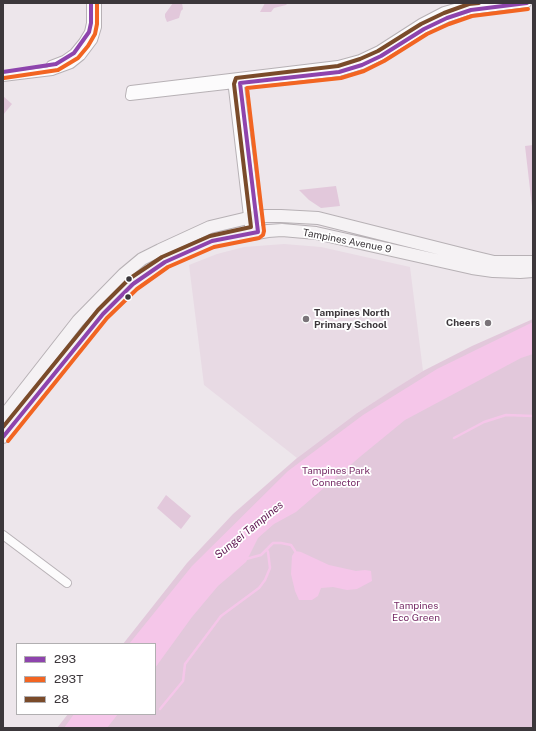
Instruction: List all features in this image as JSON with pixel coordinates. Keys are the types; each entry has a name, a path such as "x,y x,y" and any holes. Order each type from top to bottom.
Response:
{"main road":[{"name":"Tampines Avenue 9","path":"3,417 78,321 124,274 142,259 178,241 210,228 252,218 281,216 318,218 494,262 533,262"},
{"name":"Tampines Avenue 9","path":"3,437 88,331 108,308 133,284 165,262 212,241 254,233 282,230 316,233 472,268 493,271 533,271"}],"street":[{"path":"3,72 56,64 74,53 89,32 91,23 91,3"},
{"path":"3,77 52,71 71,64 81,56 93,40 97,27 97,3"},
{"path":"380,53 421,23 444,11 465,5 484,3"},
{"path":"236,80 131,90 129,94 130,96 338,65 380,53 447,18 471,10 527,3"},
{"path":"236,80 254,233"},
{"path":"3,536 67,584"}],"shaded area":[{"name":"Tampines North Primary School","path":"284,244 321,247 410,267 423,371 357,413 297,458 204,385 189,265 217,254 244,247"}],"green space":[{"path":"173,3 182,3 183,9 179,18 167,22 165,14"},
{"path":"265,3 288,3 286,5 274,8 271,12 260,12"},
{"path":"3,96 12,104 3,115"},
{"path":"533,145 533,215 525,146"},
{"path":"336,186 340,206 321,208 309,200 299,190"},
{"name":"Tampines Eco Green","path":"533,319 533,728 57,728 67,715 156,715 156,643 124,643 187,563 233,514 297,458 357,413 391,391 423,371 472,346"},
{"path":"166,495 191,516 181,529 157,508"}],"water":[{"name":"Sungei Tampines","path":"533,322 533,354 521,358 405,420 296,512 274,524 258,538 246,562 218,586 192,617 156,667 156,643 130,643 192,566 288,471 363,415 437,369"},
{"path":"295,551 301,552 329,565 356,571 371,571 372,581 357,589 347,590 333,587 321,588 318,596 312,600 299,600 291,574 292,556"},
{"path":"73,715 117,715 107,728 64,728"}],"waterway":[{"path":"454,438 484,422 506,415 533,416"},
{"path":"246,559 261,555 273,543 291,545 295,551"},
{"path":"160,709 183,681 185,664 221,616 259,588 265,580 270,568 267,550"}],"transit line":[{"name":"293","path":"3,72 56,64 74,53 89,32 91,23 91,3"},
{"name":"293T","path":"4,78 58,70 78,58 88,46 95,34 97,24 97,3"},
{"name":"28","path":"3,427 98,310 129,279 162,257 210,236 251,227 234,84 236,78 338,66 378,51 421,24 444,13 469,4 479,3"},
{"name":"293","path":"3,437 103,314 133,284 165,262 212,241 258,232 240,83 339,72 362,65 381,56 424,29 447,18 471,10 527,3"},
{"name":"293T","path":"8,441 107,318 137,289 168,267 214,247 259,238 263,235 264,231 247,88 341,78 364,71 384,61 427,34 449,24 472,16 528,9"}],"place":[{"name":"Tampines North Primary School","path":"306,319"},
{"name":"Cheers","path":"488,323"}],"park label":[{"name":"Tampines Park Connector","path":"336,476"}]}
